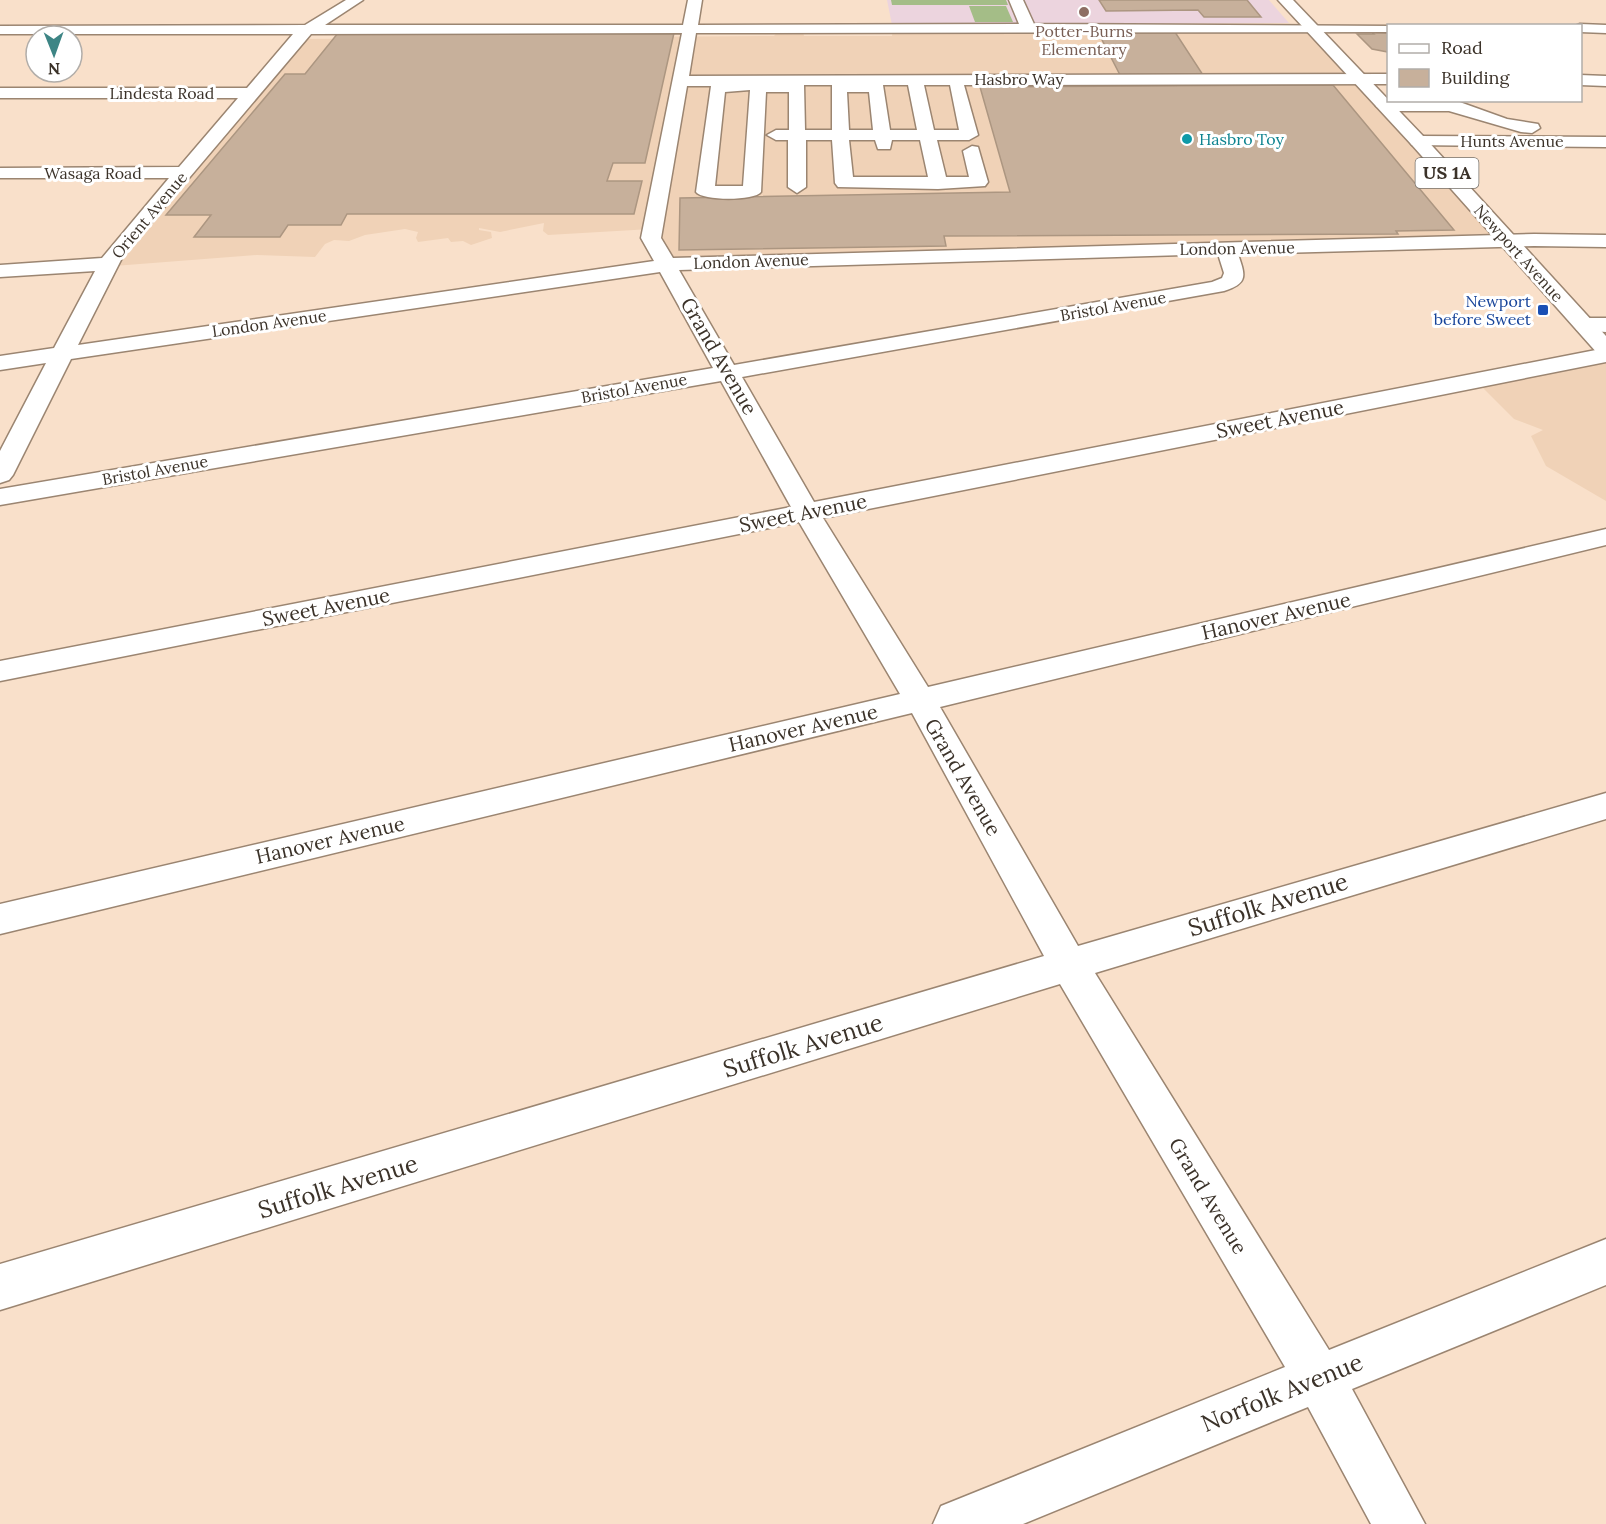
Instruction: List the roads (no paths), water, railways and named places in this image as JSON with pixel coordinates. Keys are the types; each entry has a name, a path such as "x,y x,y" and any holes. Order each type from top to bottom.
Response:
{"street":[{"name":"Orient Avenue","path":"0,475 114,254 307,29 356,0"},
{"path":"1016,0 1028,28"},
{"name":"Newport Avenue","path":"1285,0 1358,78 1382,98 1509,242 1595,325 1606,349"},
{"path":"0,30 307,29 692,14 1028,28 1387,28"},
{"name":"Grand Avenue","path":"692,14 680,81 683,134 651,238 808,512 920,700 1069,965 1319,1378 1399,1524"},
{"path":"1049,28 1043,18 1185,18 1228,28 1241,45"},
{"path":"1264,27 1279,44"},
{"path":"1189,28 1200,45"},
{"path":"1582,28 1606,29"},
{"path":"1294,61 1308,78"},
{"path":"1210,62 1222,79"},
{"path":"1254,62 1268,79"},
{"name":"Hasbro Way","path":"680,81 1387,79"},
{"path":"915,80 938,183"},
{"path":"1582,80 1606,81"},
{"path":"683,134 797,135 841,143 883,143 927,135 969,135 957,86"},
{"path":"758,87 752,192 705,192 718,87 758,87 797,87 797,187"},
{"path":"889,183 876,87 838,87 844,183 889,183 938,183 979,182 972,151"},
{"name":"Lindesta Road","path":"0,93 252,93"},
{"path":"1448,103 1513,128 1550,128"},
{"name":"Hunts Avenue","path":"1418,141 1606,142"},
{"name":"Wasaga Road","path":"0,173 186,172"},
{"name":"London Avenue","path":"0,363 667,265 1226,248 1606,241"},
{"name":"Bristol Avenue","path":"0,497 1217,287 1231,282 1234,273 1226,248"},
{"path":"0,271 108,264"},
{"name":"Sweet Avenue","path":"0,671 1606,355"},
{"name":"Hanover Avenue","path":"0,919 1606,537"},
{"name":"Suffolk Avenue","path":"0,1287 1606,806"},
{"name":"Norfolk Avenue","path":"958,1524 1606,1262"}],"place":[{"name":"Potter-Burns Elementary","path":"1084,12"},
{"name":"Hasbro Toy","path":"1187,139"},
{"name":"Newport before Sweet","path":"1543,310"}]}
